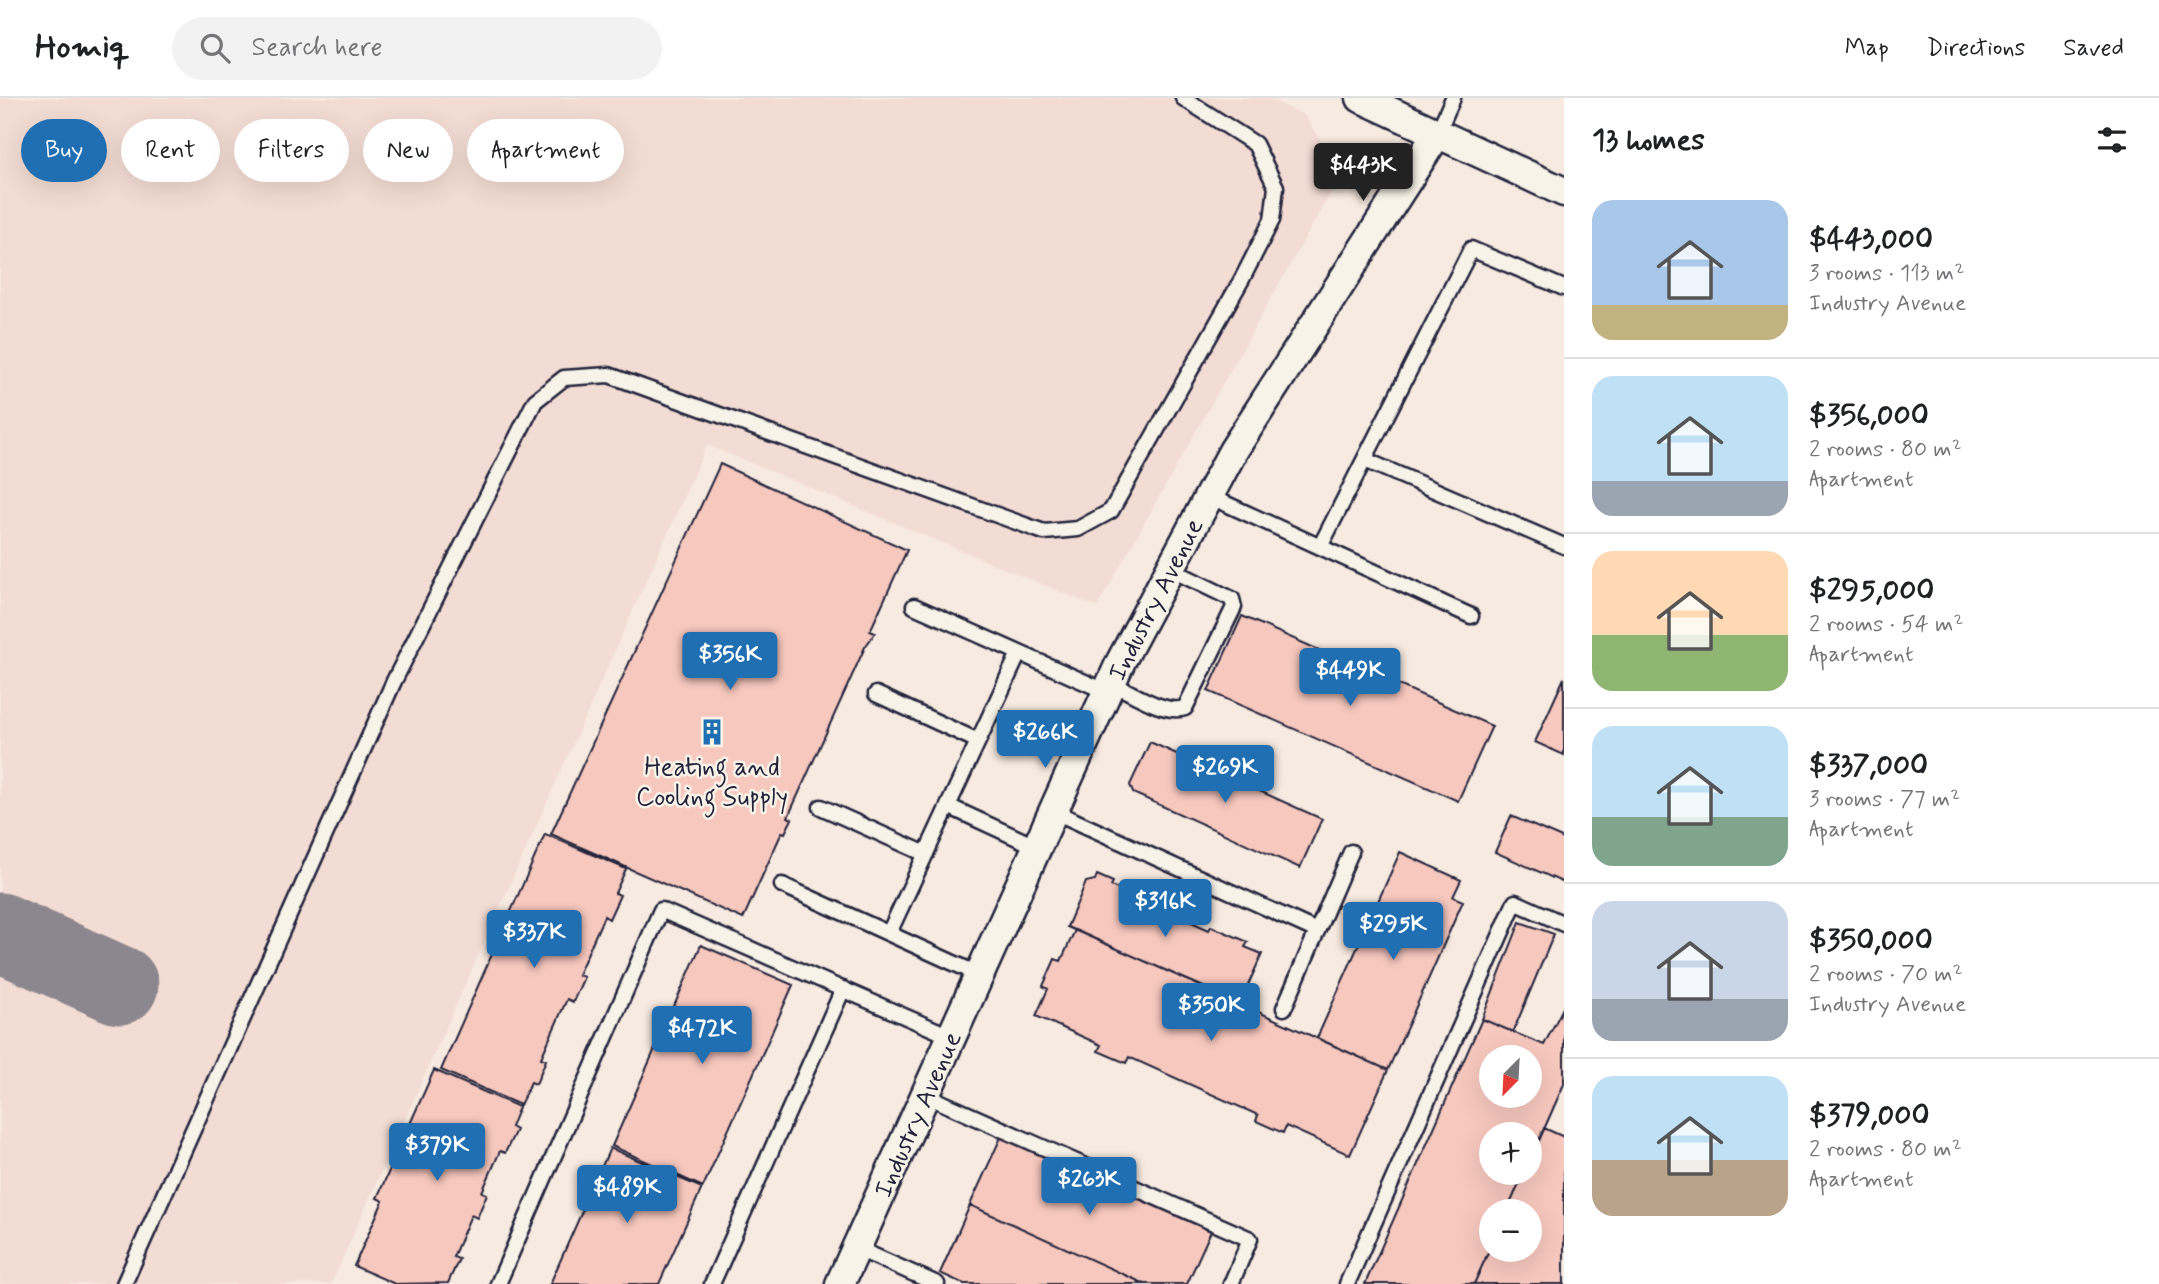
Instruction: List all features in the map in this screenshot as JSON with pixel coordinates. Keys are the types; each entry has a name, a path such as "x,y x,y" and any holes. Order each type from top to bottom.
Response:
{"street":[{"path":"1361,98 1564,191"},
{"name":"Industry Avenue","path":"840,1284 1109,687 1170,569 1233,451 1437,134"}],"lane":[{"path":"124,1284 394,681 535,401 564,378 609,375 1044,532 1078,529 1111,511 1236,291 1272,220 1276,187 1255,144 1183,98"},
{"path":"1437,134 1453,98"},
{"path":"1320,547 1471,249 1564,288"},
{"path":"1364,460 1564,546"},
{"path":"1209,496 1471,616"},
{"path":"914,606 1018,653 1178,710 1185,708 1234,607 1232,599 1170,569"},
{"path":"889,933 1018,653"},
{"path":"876,694 978,741"},
{"path":"948,806 1037,847"},
{"path":"821,807 926,854"},
{"path":"1053,811 1317,931"},
{"path":"1284,1008 1351,852"},
{"path":"782,885 980,975"},
{"path":"1347,1284 1515,902 1564,924"},
{"path":"498,1284 661,909 952,1037"},
{"path":"712,1284 843,989"},
{"path":"925,1095 1250,1239 1231,1284"},
{"path":"856,1248 937,1284"}],"shaded area":[{"path":"0,98 1268,98 1304,115 1326,148 1332,190 1097,607 707,445 331,1284 0,1284"}],"building":[{"name":"Heating and Cooling Supply","path":"720,464 907,550 870,631 875,633 865,647 788,817 792,819 785,833 782,832 743,919 551,834"},
{"path":"1242,616 1492,726 1458,801 1208,691"},
{"path":"1564,678 1564,755 1535,742"},
{"path":"1150,742 1322,819 1300,868 1133,793 1130,785"},
{"path":"1511,816 1564,839 1564,883 1495,852"},
{"path":"545,834 626,869 615,893 620,895 609,919 604,916 578,975 584,977 573,1002 567,999 541,1058 546,1060 536,1084 531,1082 520,1105 441,1070"},
{"path":"1400,852 1461,880 1453,897 1463,901 1388,1070 1317,1038"},
{"path":"1097,875 1113,882 1111,886 1209,930 1211,926 1248,942 1245,947 1262,954 1240,1003 1067,927 1086,882 1095,880"},
{"path":"1520,922 1554,934 1513,1032 1482,1019"},
{"path":"1075,930 1388,1070 1350,1155 1286,1126 1283,1133 1256,1121 1258,1115 1129,1057 1126,1063 1098,1051 1101,1045 1036,1016 1048,989 1043,986 1055,959 1061,961"},
{"path":"701,945 793,985 703,1187 612,1146"},
{"path":"1564,1006 1564,1084 1542,1134 1542,1122 1479,1122 1479,1185 1518,1185 1512,1199 1479,1199 1479,1262 1484,1262 1474,1284 1365,1284 1482,1019 1544,1045"},
{"path":"434,1070 519,1107 511,1127 516,1130 505,1153 500,1151 482,1192 487,1194 477,1218 471,1215 453,1257 459,1259 448,1283 395,1284 354,1266 383,1201 377,1198"},
{"path":"1544,1128 1564,1137 1564,1284 1474,1284 1484,1262 1542,1262 1542,1199 1512,1199 1518,1185 1542,1185"},
{"path":"1001,1137 1211,1231 1187,1284 1145,1284 970,1205"},
{"path":"610,1148 702,1188 659,1284 550,1284"},
{"path":"970,1205 1145,1284 964,1284 940,1273"}],"taxiway":[{"path":"0,932 119,985"}],"place":[{"name":"Heating and Cooling Supply","path":"712,732"}]}
